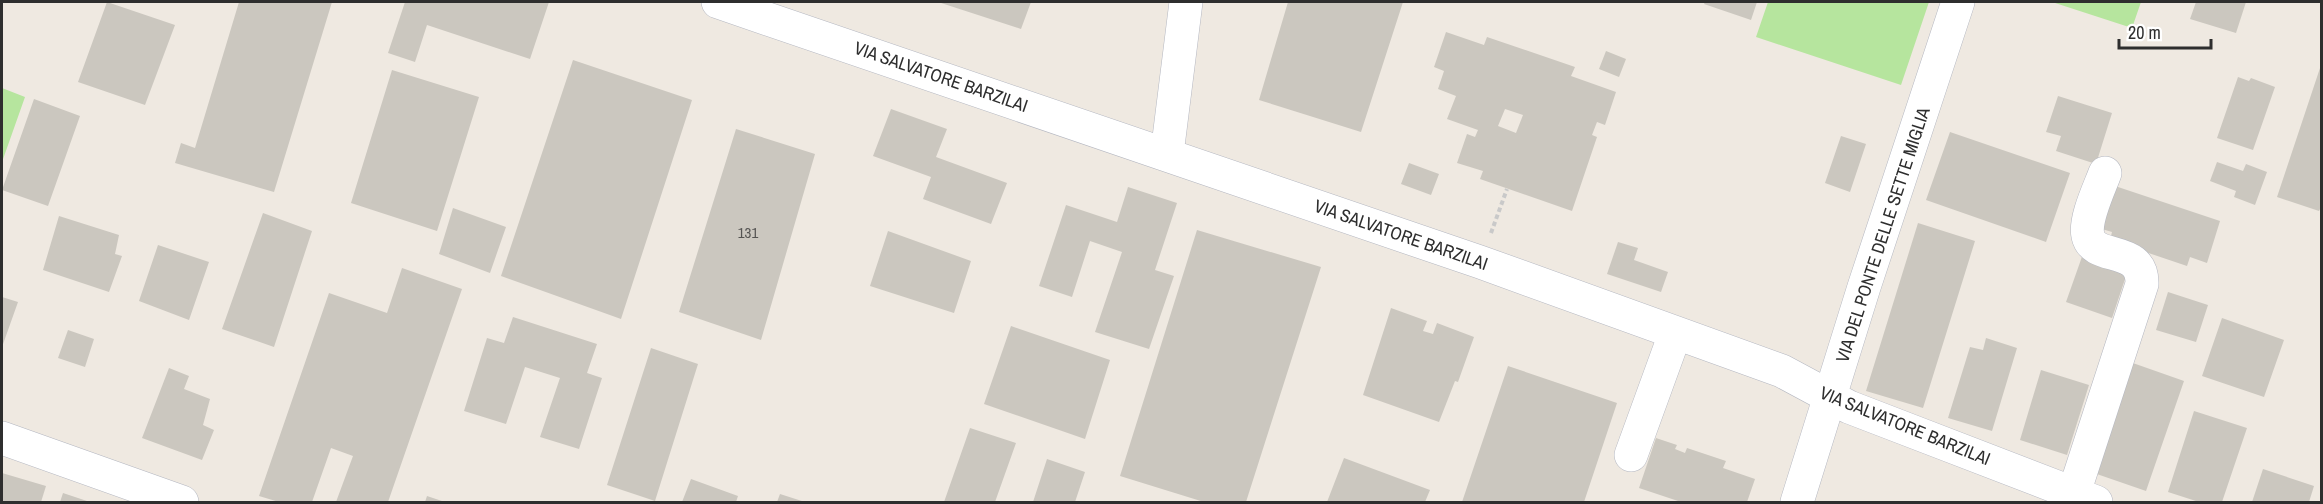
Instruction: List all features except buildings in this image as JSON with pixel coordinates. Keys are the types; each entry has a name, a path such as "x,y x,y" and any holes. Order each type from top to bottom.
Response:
{"street":[{"name":"VIA SALVATORE BARZILAI","path":"718,2 1480,262 1782,371 1830,398 2080,500 2142,284 2140,268 2133,261 2102,250 2092,244 2088,237 2089,218 2105,173"},
{"path":"1167,154 1186,2"},
{"name":"VIA DEL PONTE DELLE SETTE MIGLIA","path":"1797,502 1958,2"},
{"path":"1630,455 1675,334"},
{"path":"2,438 182,502"}],"path":[{"path":"1490,235 1507,189"}],"green space":[{"path":"1768,2 1929,2 1901,85 1756,37"},
{"path":"2052,2 2141,2 2132,28"},
{"path":"2,88 25,97 2,162"}]}
